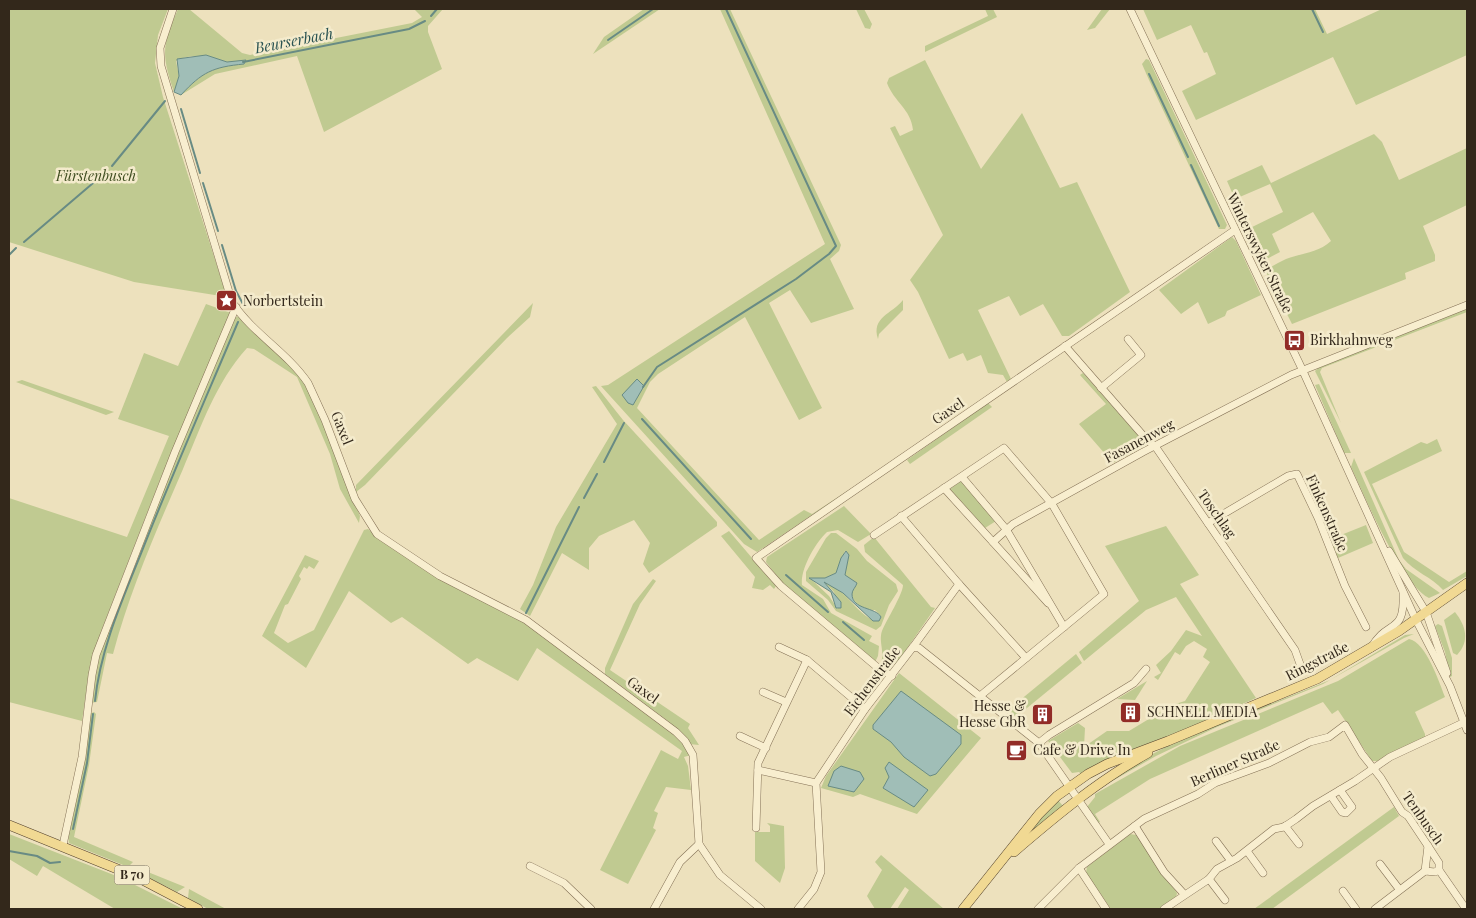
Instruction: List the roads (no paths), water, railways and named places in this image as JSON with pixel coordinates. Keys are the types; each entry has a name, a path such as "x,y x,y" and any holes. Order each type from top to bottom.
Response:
{"main road":[{"name":"Ringstraße","path":"963,909 1039,814 1069,787 1107,764 1168,741 1317,679 1416,620 1467,583"},
{"name":"Ringstraße","path":"999,866 1077,798 1168,741"},
{"name":"B 70","path":"9,825 63,845 137,877 198,909"}],"street":[{"name":"Gaxel","path":"173,9 160,48 161,66 227,288 236,308 296,367 308,383 322,413 354,499 377,534 440,576 526,620 685,740 693,755 699,844"},
{"name":"Winterswyker Straße","path":"1130,9 1302,369 1416,620 1450,686 1466,725"},
{"name":"Gaxel","path":"892,676 877,667 781,586 756,558 1235,230"},
{"path":"1302,369 1467,305"},
{"path":"63,845 82,757 96,655 175,452 236,308"},
{"path":"1101,388 1141,355 1128,339"},
{"name":"Toschlag","path":"1065,346 1147,440 1156,446 1295,650 1300,664"},
{"name":"Fasanenweg","path":"993,542 1006,529 1156,446 1302,369"},
{"path":"874,535 1004,448 1052,504 1104,594 980,696"},
{"name":"Finkenstraße","path":"1208,523 1288,476 1296,474 1318,518 1345,586 1366,627"},
{"path":"962,477 1006,529 1064,627"},
{"path":"944,488 1056,612"},
{"path":"901,516 1026,658"},
{"path":"1373,524 1426,612 1450,686"},
{"path":"913,647 959,584"},
{"name":"Winterswyker Straße","path":"1370,649 1377,637 1402,618 1404,612 1403,590"},
{"path":"779,647 807,660 865,709"},
{"name":"Eichenstraße","path":"816,783 865,709 913,647 919,648 1039,743 1077,798"},
{"path":"756,828 758,770 786,702 807,660"},
{"path":"1039,743 1134,683 1146,669"},
{"path":"763,692 786,702"},
{"name":"Tenbusch","path":"1345,725 1402,812 1408,816 1428,846 1439,863 1439,870 1466,909"},
{"name":"Berliner Straße","path":"1038,909 1079,868 1144,819 1198,794 1215,783 1269,763 1310,742 1329,736 1345,725"},
{"path":"1164,909 1210,878 1217,870 1274,829 1286,826 1390,757 1466,725"},
{"path":"740,736 766,748"},
{"path":"758,770 816,783 821,872 814,888 798,909"},
{"path":"1331,796 1342,812 1346,813 1351,810 1351,805 1340,790"},
{"path":"1077,798 1109,844"},
{"path":"1135,826 1164,872 1184,894"},
{"path":"1286,826 1299,844"},
{"path":"1216,841 1231,861"},
{"path":"654,909 680,862 699,844 720,875 761,909"},
{"path":"1425,871 1428,846"},
{"path":"1247,850 1263,873"},
{"path":"1380,864 1399,889"},
{"path":"530,866 564,883 591,909"},
{"path":"1079,868 1106,909"},
{"path":"1376,909 1399,889 1425,871 1435,872 1439,870"},
{"path":"1210,878 1226,900"},
{"path":"1343,891 1356,909"}],"water":[{"path":"206,55 227,62 246,60 244,64 224,67 209,72 195,81 181,95 174,92 179,76 177,59"},
{"path":"637,379 644,386 633,405 628,403 622,395"},
{"path":"846,551 849,555 845,575 857,583 852,593 853,599 860,606 878,614 881,617 879,621 873,621 843,593 824,582 841,602 841,608 836,608 831,592 809,578 825,578 836,573 841,558"},
{"path":"901,691 961,735 961,744 936,774 930,776 904,757 891,742 873,729 873,725"},
{"path":"889,762 928,790 914,807 883,788 889,777 885,768"},
{"path":"841,766 860,772 864,779 854,792 828,786 834,771"}],"waterway":[{"name":"Beurserbach","path":"431,16 437,9"},
{"path":"608,40 653,9"},
{"path":"643,387 657,367 796,279 829,254 836,246 726,9"},
{"path":"1312,9 1323,32"},
{"name":"Beurserbach","path":"243,62 409,29 425,21"},
{"path":"1149,74 1188,157"},
{"name":"Beurserbach","path":"112,166 165,101"},
{"path":"181,109 200,173"},
{"path":"1191,165 1219,226"},
{"name":"Beurserbach","path":"24,242 106,172"},
{"path":"203,183 218,231"},
{"path":"222,245 236,291 243,304"},
{"name":"Beurserbach","path":"9,255 16,248"},
{"path":"95,701 101,664 119,609 238,322"},
{"path":"642,419 751,539"},
{"path":"604,462 624,423"},
{"path":"584,498 597,474"},
{"path":"526,613 579,507"},
{"path":"786,575 828,612"},
{"path":"843,622 864,640"},
{"path":"73,829 87,763 93,714"},
{"path":"9,851 37,856 50,863 60,862"}],"place":[{"name":"Norbertstein","path":"227,301"},
{"name":"Birkhahnweg","path":"1294,340"},
{"name":"SCHNELL MEDIA","path":"1131,712"},
{"name":"Hesse & Hesse GbR","path":"1042,714"},
{"name":"Cafe & Drive In","path":"1017,750"}],"park label":[{"name":"Fürstenbusch","path":"96,176"}]}
